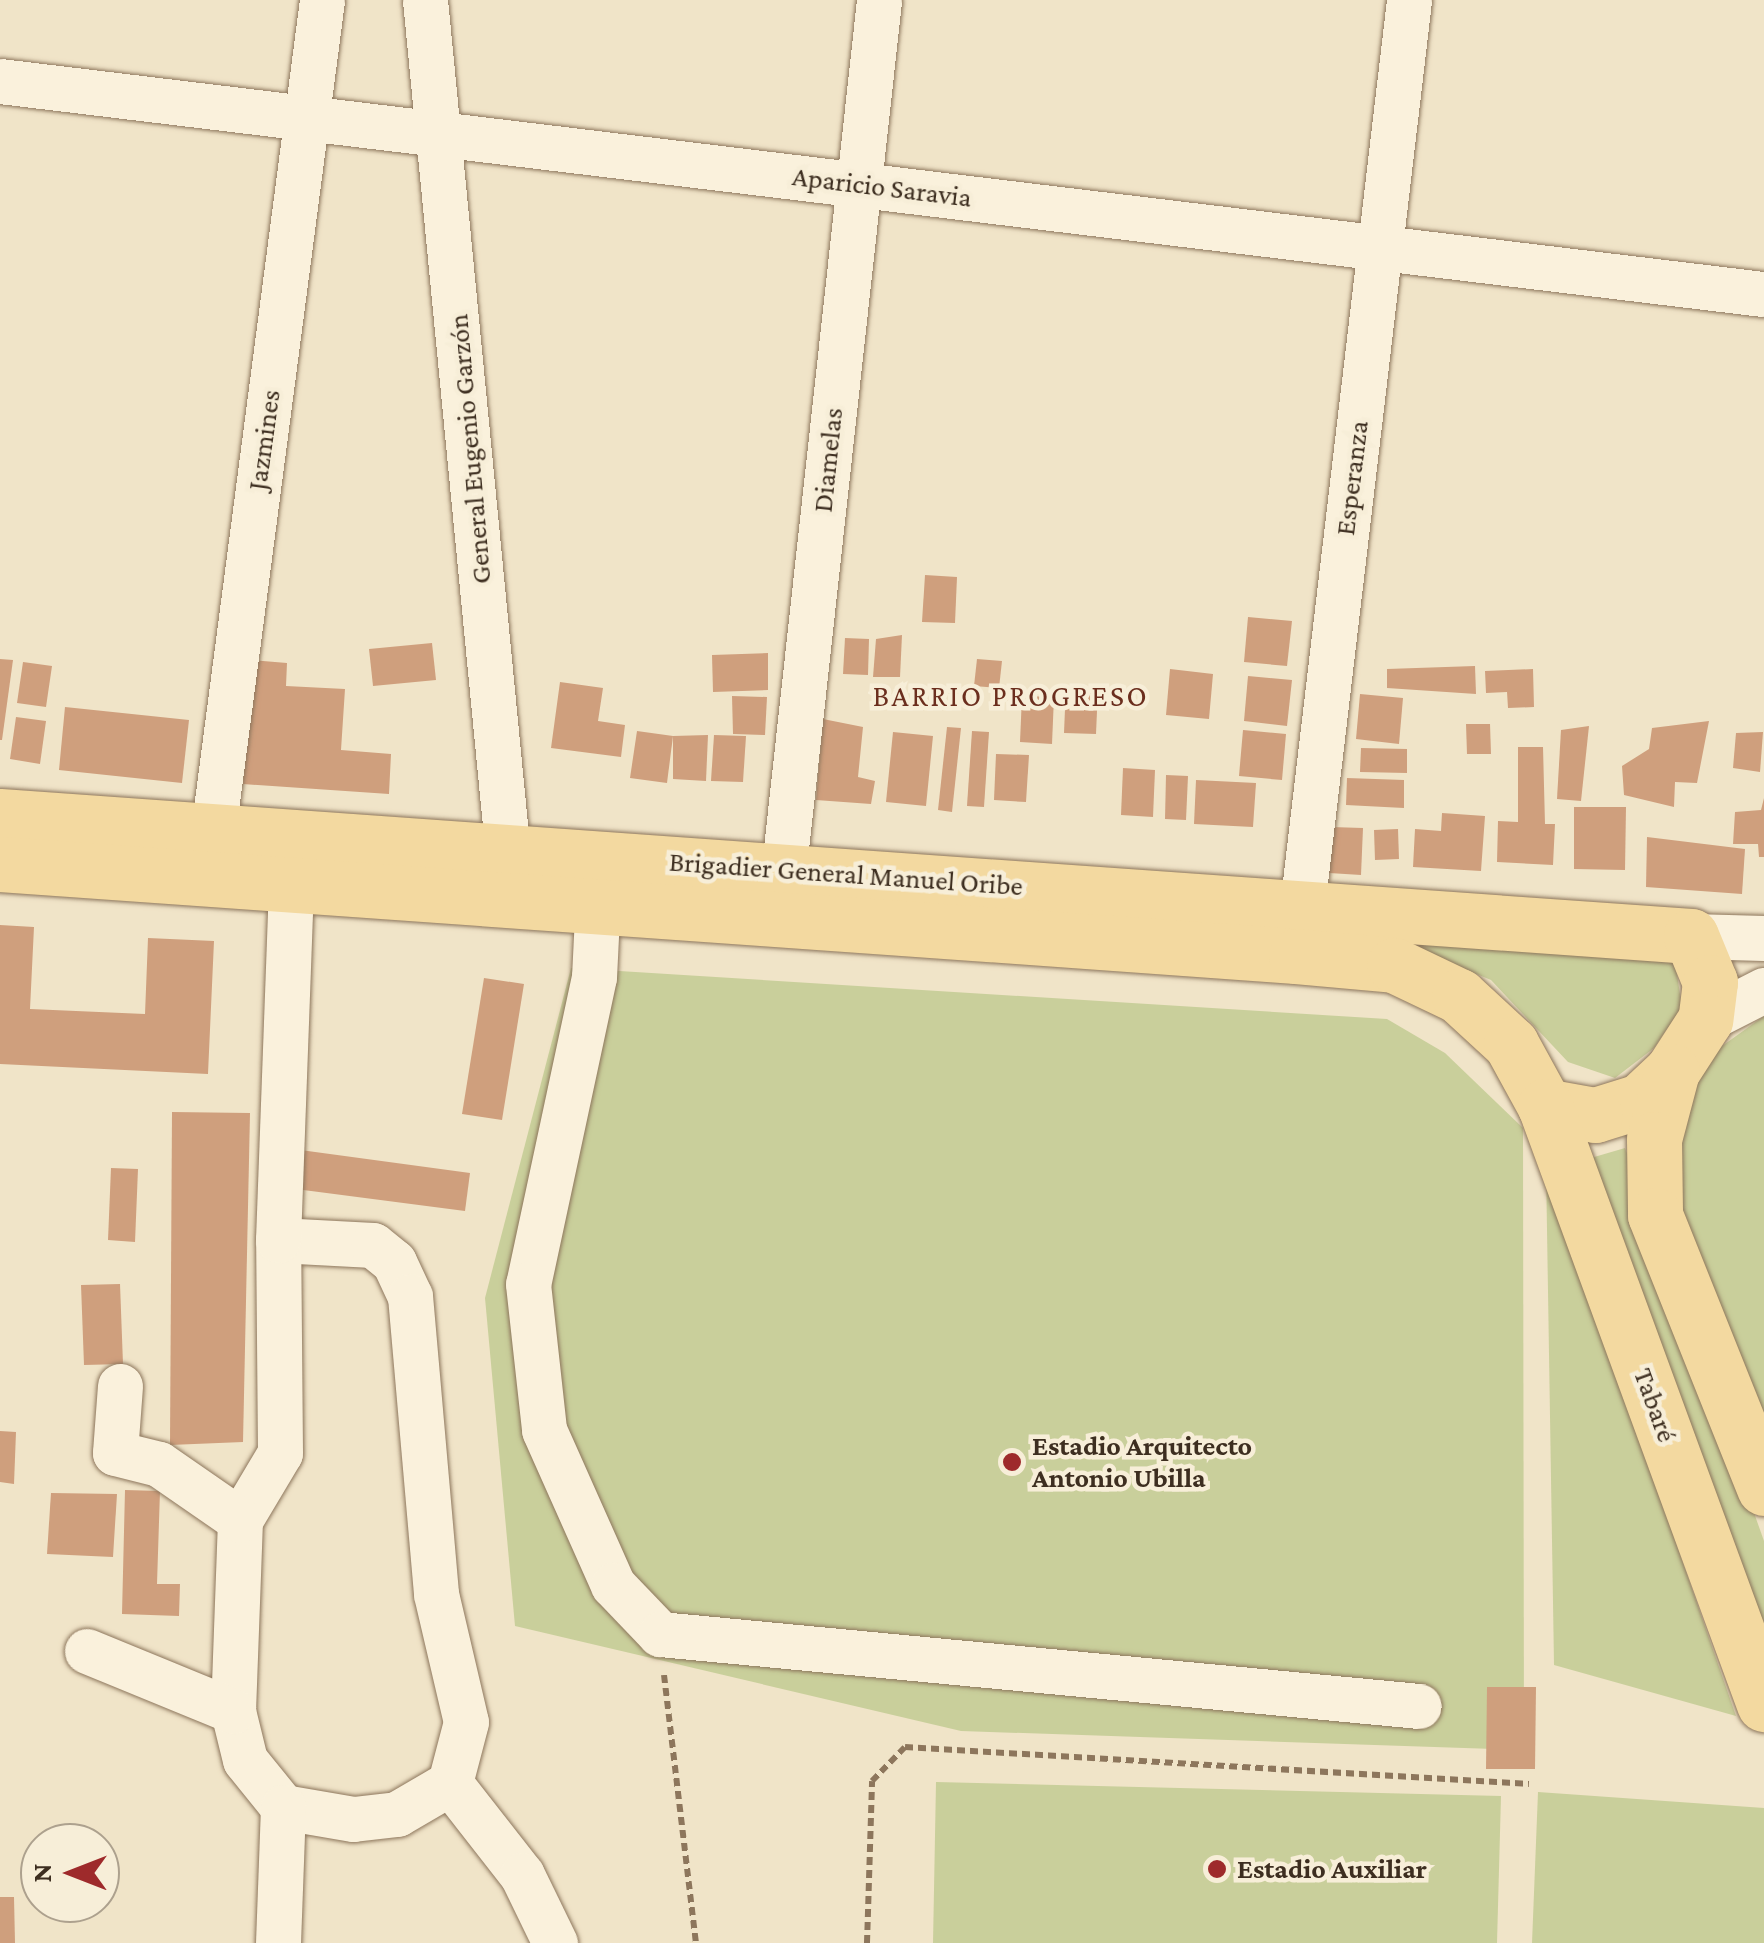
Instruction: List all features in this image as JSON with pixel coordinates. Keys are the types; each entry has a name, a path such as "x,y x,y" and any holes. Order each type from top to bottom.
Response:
{"main road":[{"name":"Brigadier General Manuel Oribe","path":"0,816 210,854 781,895 1300,931 1691,936"},
{"name":"Brigadier General Manuel Oribe","path":"0,864 210,854"},
{"name":"Brigadier General Manuel Oribe","path":"1300,931 1394,966 1459,996 1511,1044 1545,1106"},
{"path":"1545,1106 1594,1115 1640,1101 1672,1071 1705,1020 1710,982 1691,936"},
{"path":"1672,1071 1654,1139 1655,1215 1764,1488"},
{"name":"Tabaré","path":"1545,1106 1764,1704"}],"street":[{"name":"Jazmines","path":"210,854 322,0"},
{"name":"General Eugenio Garzón","path":"425,0 510,874"},
{"name":"Diamelas","path":"781,895 879,0"},
{"name":"Esperanza","path":"1300,931 1409,0"},
{"name":"Aparicio Saravia","path":"0,82 1764,294"},
{"path":"278,1943 283,1807 245,1760 233,1711 240,1520 280,1453 278,1240 292,860"},
{"path":"598,881 594,977 528,1284 544,1430 613,1586 660,1634 1419,1706"},
{"path":"1691,936 1764,938"},
{"path":"1705,1020 1764,990"},
{"path":"278,1240 374,1245 394,1262 410,1296 436,1594 466,1722 450,1782 397,1814 353,1819 283,1807"},
{"path":"120,1386 115,1453 159,1464 240,1520"},
{"path":"87,1651 233,1711"},
{"path":"450,1782 522,1875 555,1943"}],"path":[{"path":"660,1634 696,1943"},
{"path":"867,1943 872,1780 905,1747 1528,1784"}],"green space":[{"path":"1368,929 1674,955 1682,1007 1654,1048 1615,1078 1568,1062 1491,980"},
{"name":"Estadio Arquitecto Antonio Ubilla","path":"571,968 1387,1019 1445,1053 1523,1128 1524,1750 961,1731 515,1626 485,1298"},
{"path":"1764,1016 1764,1433 1681,1230 1675,1159 1704,1059"},
{"path":"1625,1148 1764,1541 1764,1646 1584,1160"},
{"path":"1546,1167 1736,1716 1554,1665"},
{"name":"Estadio Auxiliar","path":"936,1782 1501,1796 1497,1943 933,1943"},
{"path":"1538,1792 1764,1808 1764,1943 1532,1943"}],"building":[{"path":"925,575 957,577 955,623 922,622"},
{"path":"1248,617 1292,621 1287,666 1244,662"},
{"path":"902,635 900,677 873,677 876,639"},
{"path":"845,638 869,639 868,675 843,674"},
{"path":"432,643 436,680 373,686 369,649"},
{"path":"768,653 768,690 713,692 712,655"},
{"path":"0,659 13,660 2,740 0,740"},
{"path":"977,659 1002,661 999,688 974,686"},
{"path":"250,660 287,663 286,686 345,689 341,750 391,754 389,794 243,784"},
{"path":"23,662 52,666 46,707 17,703"},
{"path":"1475,666 1476,694 1387,688 1387,669"},
{"path":"1170,669 1213,674 1209,719 1166,715"},
{"path":"1533,669 1534,707 1508,708 1507,692 1486,693 1485,671"},
{"path":"1248,676 1292,680 1287,726 1244,721"},
{"path":"560,682 603,688 598,721 625,725 621,757 551,748"},
{"path":"1066,685 1098,688 1096,734 1064,733"},
{"path":"1360,694 1403,698 1399,744 1356,739"},
{"path":"732,696 767,697 765,735 733,734"},
{"path":"1022,696 1054,697 1052,744 1020,742"},
{"path":"65,707 189,720 182,783 59,770"},
{"path":"16,717 46,721 40,764 10,759"},
{"path":"823,719 863,727 858,777 875,781 871,804 816,800"},
{"path":"1709,721 1697,783 1675,782 1674,807 1624,795 1622,766 1649,749 1652,728"},
{"path":"1466,724 1490,724 1491,754 1467,754"},
{"path":"1589,726 1581,801 1557,799 1561,730"},
{"path":"947,727 961,728 952,812 938,810"},
{"path":"1243,730 1286,734 1282,780 1239,776"},
{"path":"637,731 673,736 667,783 630,778"},
{"path":"972,731 989,732 984,807 967,806"},
{"path":"893,732 933,736 926,806 886,802"},
{"path":"1763,732 1760,772 1733,768 1736,733"},
{"path":"708,735 706,781 673,779 673,736"},
{"path":"714,735 746,736 743,782 711,781"},
{"path":"1518,747 1543,747 1545,824 1555,824 1553,865 1497,862 1498,821 1518,822"},
{"path":"1361,748 1407,749 1407,773 1360,772"},
{"path":"996,754 1029,755 1026,802 994,800"},
{"path":"1123,768 1155,770 1153,817 1121,815"},
{"path":"1166,775 1188,776 1186,820 1165,819"},
{"path":"1347,778 1404,780 1404,808 1346,805"},
{"path":"1196,780 1256,783 1253,827 1194,824"},
{"path":"1764,798 1764,857 1759,857 1758,844 1733,844 1735,812 1761,810"},
{"path":"1574,807 1626,807 1625,870 1574,869"},
{"path":"1442,813 1485,816 1481,871 1413,867 1415,829 1441,831"},
{"path":"1331,827 1363,828 1361,875 1329,873"},
{"path":"1398,829 1399,859 1375,860 1374,830"},
{"path":"1647,837 1745,849 1742,894 1646,887"},
{"path":"0,925 34,927 30,1009 145,1014 148,938 214,941 208,1074 0,1064"},
{"path":"484,978 524,984 502,1120 462,1114"},
{"path":"172,1112 250,1113 243,1442 170,1445"},
{"path":"293,1149 470,1173 465,1211 288,1188"},
{"path":"111,1168 138,1169 135,1242 108,1240"},
{"path":"120,1284 123,1364 84,1365 81,1285"},
{"path":"0,1431 16,1432 14,1484 0,1482"},
{"path":"125,1490 160,1491 157,1584 180,1584 179,1616 122,1614"},
{"path":"51,1493 117,1494 113,1557 47,1554"},
{"path":"1487,1687 1536,1687 1535,1769 1486,1769"},
{"path":"0,1897 14,1897 15,1943 0,1943"}],"place":[{"name":"Estadio Arquitecto Antonio Ubilla","path":"1012,1462"},
{"name":"Estadio Auxiliar","path":"1217,1869"}],"district":[{"name":"BARRIO PROGRESO","path":"1011,696"}]}
